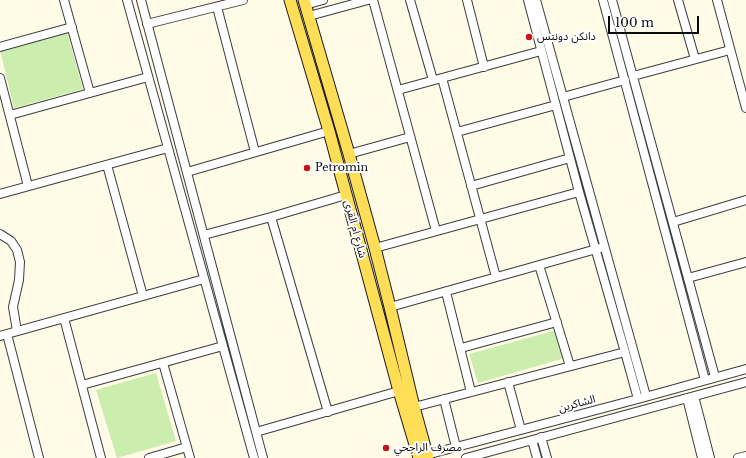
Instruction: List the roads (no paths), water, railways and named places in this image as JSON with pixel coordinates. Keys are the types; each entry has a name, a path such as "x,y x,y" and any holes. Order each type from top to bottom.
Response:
{"main road":[{"name":"شارع ام القرى","path":"290,0 329,131 399,391 421,457"},
{"name":"شارع ام القرى","path":"305,2 349,154 390,307 414,407 421,457"},
{"path":"315,85 328,81"}],"street":[{"path":"64,0 90,93"},
{"path":"127,0 254,458"},
{"path":"141,0 264,458"},
{"path":"147,24 244,0"},
{"path":"305,2 323,0"},
{"path":"309,16 368,0"},
{"path":"373,0 436,230"},
{"path":"410,0 433,80"},
{"path":"467,0 484,67"},
{"path":"528,0 595,249 625,352 642,398"},
{"path":"536,0 604,247 642,398"},
{"path":"603,0 705,380"},
{"path":"612,0 715,377"},
{"path":"678,0 695,60"},
{"path":"717,0 730,50 744,92 746,108"},
{"path":"217,7 255,152"},
{"path":"0,46 72,27"},
{"path":"617,51 626,48"},
{"path":"633,76 730,50"},
{"path":"398,90 541,51"},
{"path":"10,116 148,77"},
{"path":"0,78 28,186"},
{"path":"442,78 496,277"},
{"path":"563,97 625,80"},
{"path":"457,132 556,105"},
{"path":"187,172 329,131"},
{"path":"349,154 410,137"},
{"path":"0,194 168,148"},
{"path":"472,186 570,158"},
{"path":"107,165 142,296"},
{"path":"374,248 579,192"},
{"path":"204,235 346,195"},
{"path":"673,222 746,200"},
{"path":"271,217 328,412"},
{"path":"0,234 11,241 17,250 20,262 19,280 13,307 17,331"},
{"path":"390,307 604,247"},
{"path":"688,278 746,262"},
{"path":"539,265 570,366"},
{"path":"39,458 3,335 204,279"},
{"path":"446,292 472,392"},
{"path":"64,318 101,458"},
{"path":"461,348 557,322"},
{"path":"82,386 223,346"},
{"path":"414,407 625,352"},
{"path":"163,363 190,458"},
{"name":"الشاكرين","path":"421,457 746,369"},
{"path":"508,382 520,430"},
{"name":"الشاكرين","path":"466,458 746,382"},
{"path":"256,432 399,391"},
{"path":"691,397 702,458"},
{"path":"691,397 710,458"},
{"path":"444,399 456,447"},
{"path":"566,418 569,430"},
{"path":"541,437 547,458"},
{"path":"532,440 537,458"},
{"path":"148,458 187,447"},
{"path":"738,458 746,456"}],"place":[{"name":"دانكن دونتس","path":"529,37"},
{"name":"Petromin","path":"307,168"},
{"name":"مصرف الراجحي","path":"386,448"}]}
